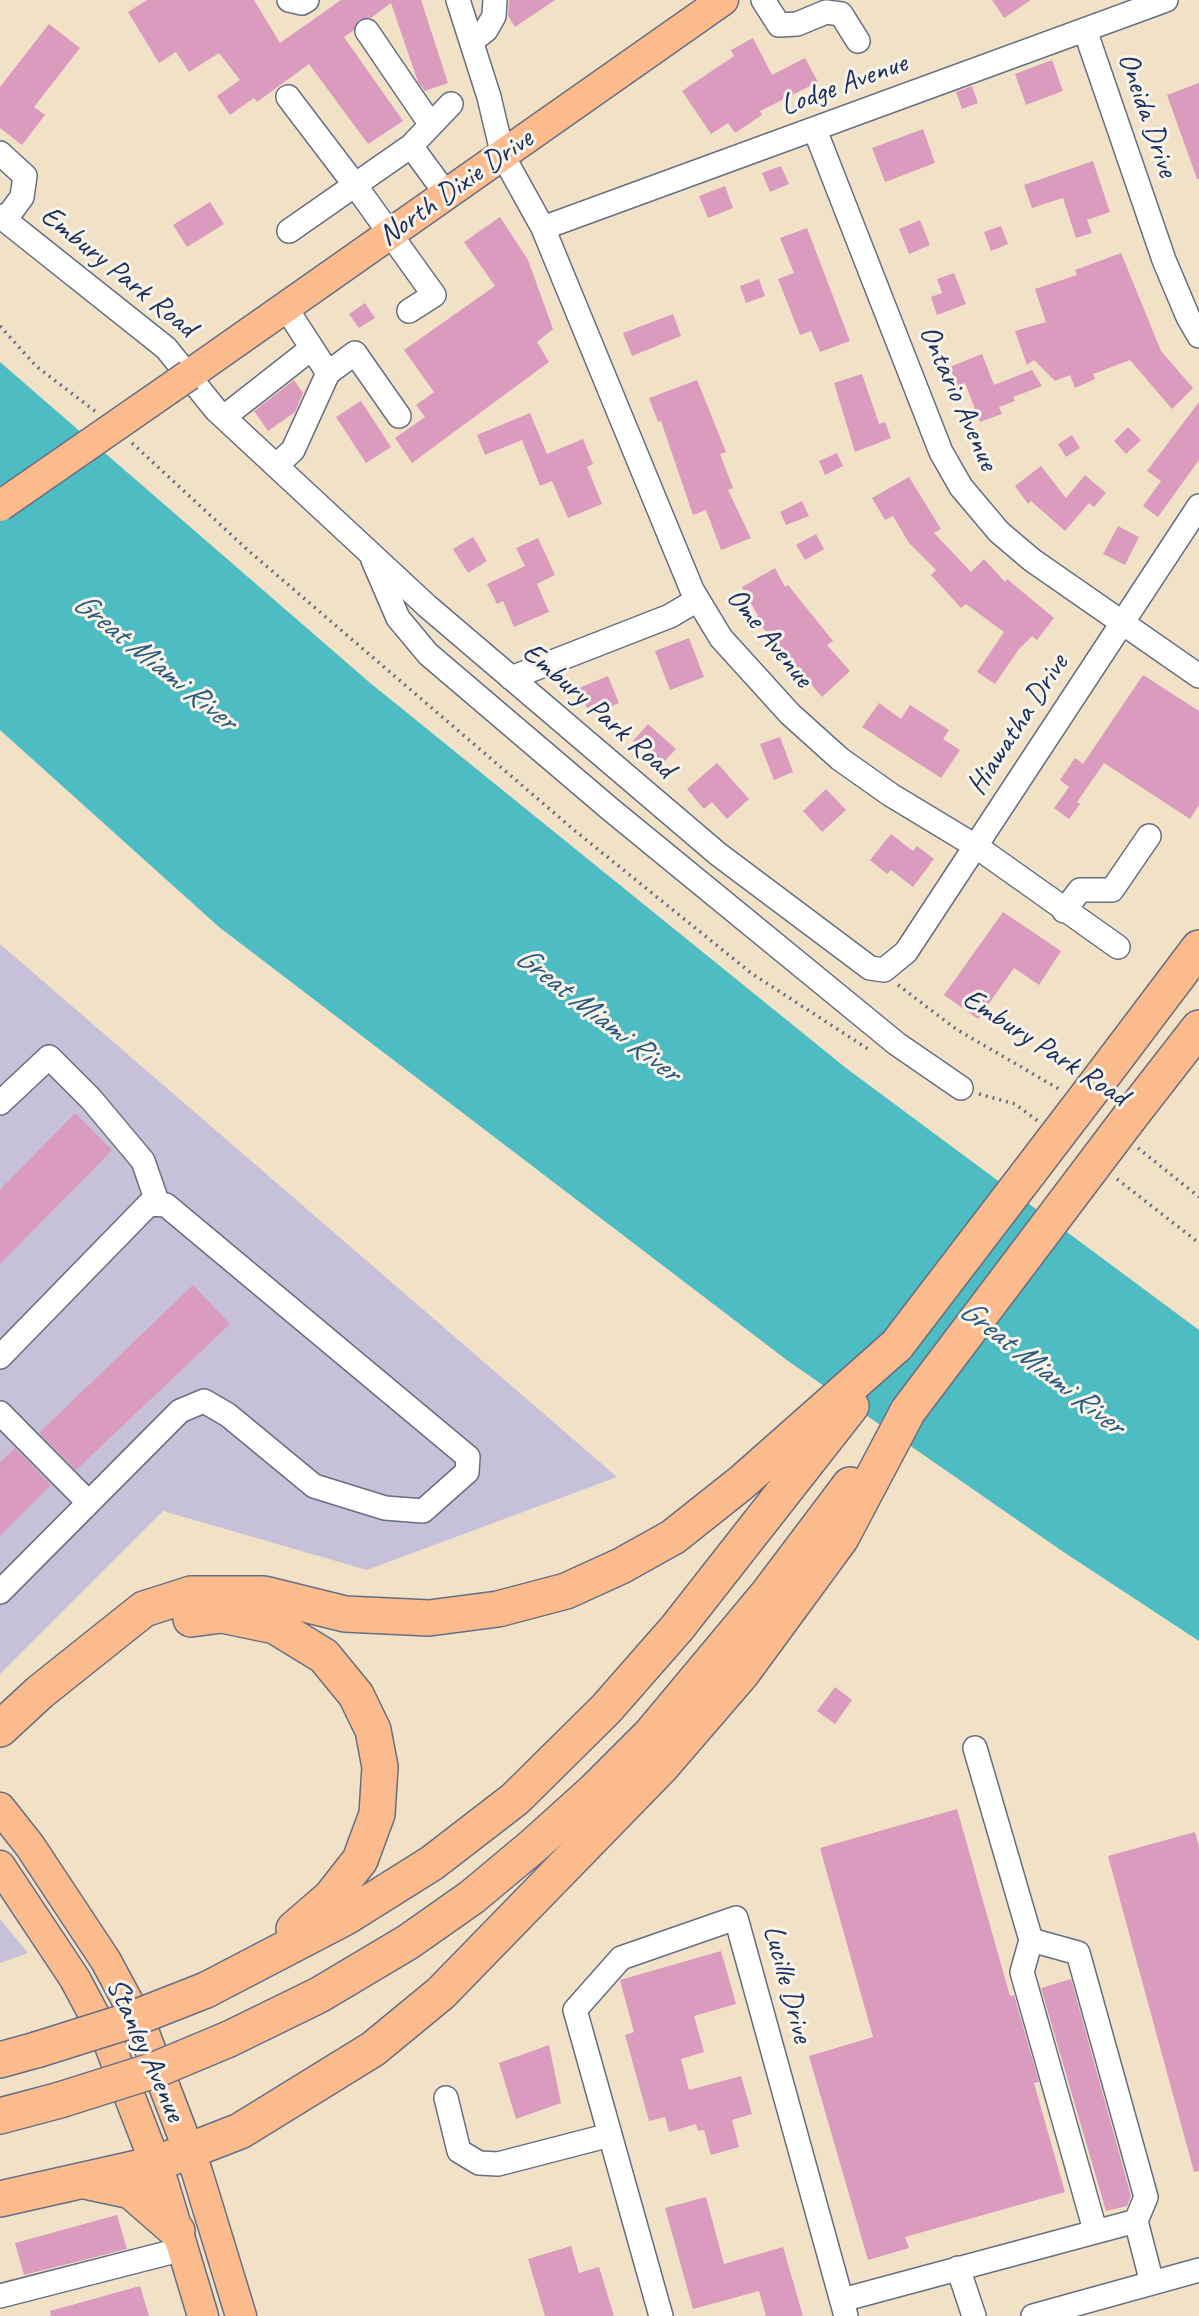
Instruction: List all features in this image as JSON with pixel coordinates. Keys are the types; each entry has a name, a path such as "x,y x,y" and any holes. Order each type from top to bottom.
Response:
{"highway":[{"path":"0,2060 122,2024 206,1990 346,1917 432,1863 515,1799 632,1678 782,1496 897,1345 1077,1091 1199,948"},
{"path":"0,2199 155,2164 240,2131 373,2049 441,1993 661,1767 742,1673 908,1411 1132,1132 1199,1028"},
{"path":"0,1729 40,1692 144,1609 191,1594 264,1594 345,1614 429,1618 498,1609 566,1591 621,1566 673,1537 741,1483 897,1345"},
{"path":"0,2116 60,2101 155,2070 229,2039 319,1995 408,1942 472,1896 595,1790 650,1734 749,1617 830,1532"},
{"path":"0,1754 122,1647 176,1621 222,1615 275,1626 324,1656 356,1695 373,1730 380,1767 377,1814 360,1860 331,1897 251,1967"},
{"path":"85,2181 131,2191 169,2221 180,2240"}],"main road":[{"name":"North Dixie Drive","path":"0,506 723,0"},
{"name":"Stanley Avenue","path":"0,1808 30,1846 106,1961 142,2028 189,2151 241,2316"},
{"name":"Stanley Avenue","path":"0,1866 75,1979 109,2043 155,2164 203,2316"}],"street":[{"path":"289,0 302,3 307,0"},
{"name":"Ome Avenue","path":"458,0 503,156 543,228 614,406 697,600 721,638 756,679 830,750 891,795 977,847 1118,947"},
{"path":"472,41 486,30 494,16 495,0"},
{"path":"763,0 779,25 797,24 826,12 841,14 858,41"},
{"name":"Lodge Avenue","path":"543,228 1085,30 1131,6 1166,0"},
{"name":"Oneida Drive","path":"1085,30 1164,260 1199,336"},
{"path":"368,31 431,125"},
{"path":"288,97 434,295 409,311"},
{"path":"289,231 411,146 451,104"},
{"name":"Ontario Avenue","path":"815,130 941,452 961,487 978,511 1015,546 1199,676"},
{"path":"411,146 447,195"},
{"path":"0,153 25,176 22,197 2,218"},
{"name":"Embury Park Road","path":"2,218 166,348 224,417 511,678 718,854 870,968 881,970"},
{"path":"286,308 328,373"},
{"path":"224,417 312,348"},
{"path":"278,464 293,450 328,373 355,353 399,416"},
{"name":"Hiawatha Drive","path":"881,970 906,952 1199,506"},
{"path":"370,552 398,618 428,654 610,809 897,1044 961,1088"},
{"path":"511,678 670,616 697,600"},
{"path":"1064,911 1080,890 1112,890 1149,836"},
{"path":"0,1103 49,1057 91,1099 143,1161 158,1204"},
{"path":"0,1357 149,1204 166,1205 468,1457 467,1472 423,1511 385,1508 314,1486 260,1445 228,1415 204,1401 180,1411 0,1592"},
{"path":"0,1413 88,1502"},
{"path":"975,1748 1031,1940 1022,1972 1095,2230"},
{"name":"Lucille Drive","path":"661,2316 575,2010 621,1958 736,1918 844,2308"},
{"path":"1031,1940 1078,1953 1146,2197 1136,2221 1152,2283"},
{"path":"446,2098 459,2151 479,2163 498,2164 610,2134"},
{"path":"844,2308 958,2267 1136,2221"},
{"path":"0,2296 180,2240"},
{"path":"958,2267 974,2316"},
{"path":"1034,2316 1199,2270"}],"path":[{"name":"Embury Park Road","path":"881,970 957,1030 1077,1091"},
{"name":"Embury Park Road","path":"1132,1132 1199,1197"}],"shaded area":[{"path":"0,944 617,1477 367,1570 163,1511 0,1674"},
{"path":"0,1919 28,1953 0,1963"}],"water":[{"name":"Great Miami River","path":"0,362 369,682 846,1068 1199,1330 1199,1641 1062,1551 788,1361 219,927 0,730"}],"building":[{"path":"147,0 254,0 280,43 341,0 421,0 448,83 425,91 418,82 391,3 371,18 359,20 353,31 344,37 403,121 368,144 309,64 257,102 254,98 230,115 217,96 240,80 219,53 189,72 176,52 159,63 128,12"},
{"path":"509,0 555,0 515,27 508,16"},
{"path":"992,0 1031,0 1004,18"},
{"path":"49,24 80,48 34,107 45,115 22,145 0,128 0,87"},
{"path":"753,38 772,75 805,58 818,82 760,111 762,115 735,133 728,123 711,134 682,91 734,56 731,50"},
{"path":"1052,60 1063,91 1026,105 1015,74"},
{"path":"1199,83 1199,179 1197,179 1167,95"},
{"path":"972,86 978,103 962,109 956,92"},
{"path":"923,129 935,163 885,182 872,148"},
{"path":"1093,161 1110,212 1087,220 1092,233 1076,238 1063,198 1032,208 1024,185"},
{"path":"781,166 789,184 770,192 762,173"},
{"path":"725,186 733,208 708,218 699,196"},
{"path":"210,202 224,224 187,247 173,225"},
{"path":"500,217 528,260 553,329 537,342 549,362 412,463 395,438 425,417 416,405 434,392 404,350 495,286 464,242"},
{"path":"920,220 930,245 909,254 899,229"},
{"path":"1001,226 1008,244 991,251 984,232"},
{"path":"807,228 850,341 820,352 811,331 800,335 778,279 794,273 780,238"},
{"path":"1121,253 1161,351 1193,388 1172,409 1130,360 1093,374 1095,379 1075,388 1070,375 1055,381 1034,360 1027,365 1015,331 1046,322 1035,289 1077,275 1075,270"},
{"path":"954,273 966,304 937,315 931,297 942,293 937,279"},
{"path":"759,279 765,296 746,303 740,286"},
{"path":"365,303 375,318 359,328 349,314"},
{"path":"673,314 681,336 632,356 623,333"},
{"path":"982,354 994,385 1032,370 1042,386 1013,397 1015,401 999,407 1002,414 980,422 965,383 957,386 950,367"},
{"path":"862,374 879,424 885,422 891,438 855,452 834,383"},
{"path":"294,380 303,393 295,412 268,431 254,411"},
{"path":"697,380 726,452 720,454 733,488 728,490 751,538 721,550 706,510 693,515 661,421 658,422 649,398"},
{"path":"361,401 391,447 366,463 336,417"},
{"path":"1199,402 1199,460 1158,517 1143,506 1161,481 1147,471"},
{"path":"530,413 547,454 583,439 593,464 587,467 602,504 568,518 552,481 540,486 522,440 485,455 477,435"},
{"path":"1128,427 1141,440 1126,454 1114,441"},
{"path":"1072,435 1080,448 1066,457 1058,444"},
{"path":"837,453 843,466 825,475 819,461"},
{"path":"1041,466 1066,498 1085,475 1106,493 1094,507 1089,503 1065,531 1031,501 1028,504 1015,486"},
{"path":"909,477 941,529 934,533 971,572 984,559 1005,582 1007,579 1054,618 1037,640 1032,636 1019,649 995,684 977,672 1004,632 966,604 961,608 931,575 936,570 909,543 893,516 885,520 872,498"},
{"path":"802,501 809,516 786,525 780,512"},
{"path":"1118,526 1139,537 1125,565 1103,554"},
{"path":"816,534 824,549 805,560 796,545"},
{"path":"473,537 487,561 468,573 453,549"},
{"path":"538,538 555,575 537,584 549,612 514,627 503,601 497,604 487,584 525,566 516,548"},
{"path":"775,568 785,587 788,585 833,641 827,645 850,671 822,697 755,619 758,616 742,587"},
{"path":"689,638 704,677 670,690 655,651"},
{"path":"1143,675 1199,711 1199,805 1190,819 1104,763 1077,802 1080,804 1069,819 1054,808 1069,787 1060,780 1075,758 1083,764"},
{"path":"608,676 619,703 590,715 579,688"},
{"path":"879,703 901,719 910,705 949,730 943,739 960,750 941,778 862,727"},
{"path":"648,724 676,749 660,766 633,741"},
{"path":"780,737 793,772 774,780 760,744"},
{"path":"717,763 749,799 727,819 712,802 704,809 687,789"},
{"path":"826,789 846,810 822,832 803,811"},
{"path":"891,834 913,851 917,846 934,859 913,887 891,870 887,874 870,860"},
{"path":"1003,912 1061,951 1039,985 1014,968 978,1019 944,995"},
{"path":"75,1113 112,1150 0,1264 0,1190"},
{"path":"193,1285 230,1324 76,1470 39,1433"},
{"path":"15,1448 51,1485 0,1536 0,1462"},
{"path":"835,1687 852,1700 835,1724 817,1711"},
{"path":"957,1809 1010,1996 1014,1995 1039,2082 1034,2083 1065,2192 905,2237 909,2248 868,2260 809,2056 873,2037 820,1848"},
{"path":"1195,1832 1199,1848 1199,2171 1194,2172 1108,1856"},
{"path":"721,1951 736,2004 694,2016 704,2052 681,2059 689,2090 741,2076 752,2114 732,2120 739,2147 711,2155 704,2130 698,2131 696,2124 669,2132 665,2117 649,2121 625,2035 634,2032 620,1980"},
{"path":"1071,1979 1131,2196 1127,2206 1106,2211 1041,1988"},
{"path":"549,2045 561,2103 516,2119 499,2063"},
{"path":"706,2197 724,2264 783,2247 803,2316 766,2316 759,2291 693,2309 665,2208"},
{"path":"117,2215 127,2249 24,2275 15,2243"},
{"path":"571,2246 579,2273 599,2267 614,2316 545,2316 528,2259"},
{"path":"140,2286 149,2316 51,2316 50,2311"}]}
